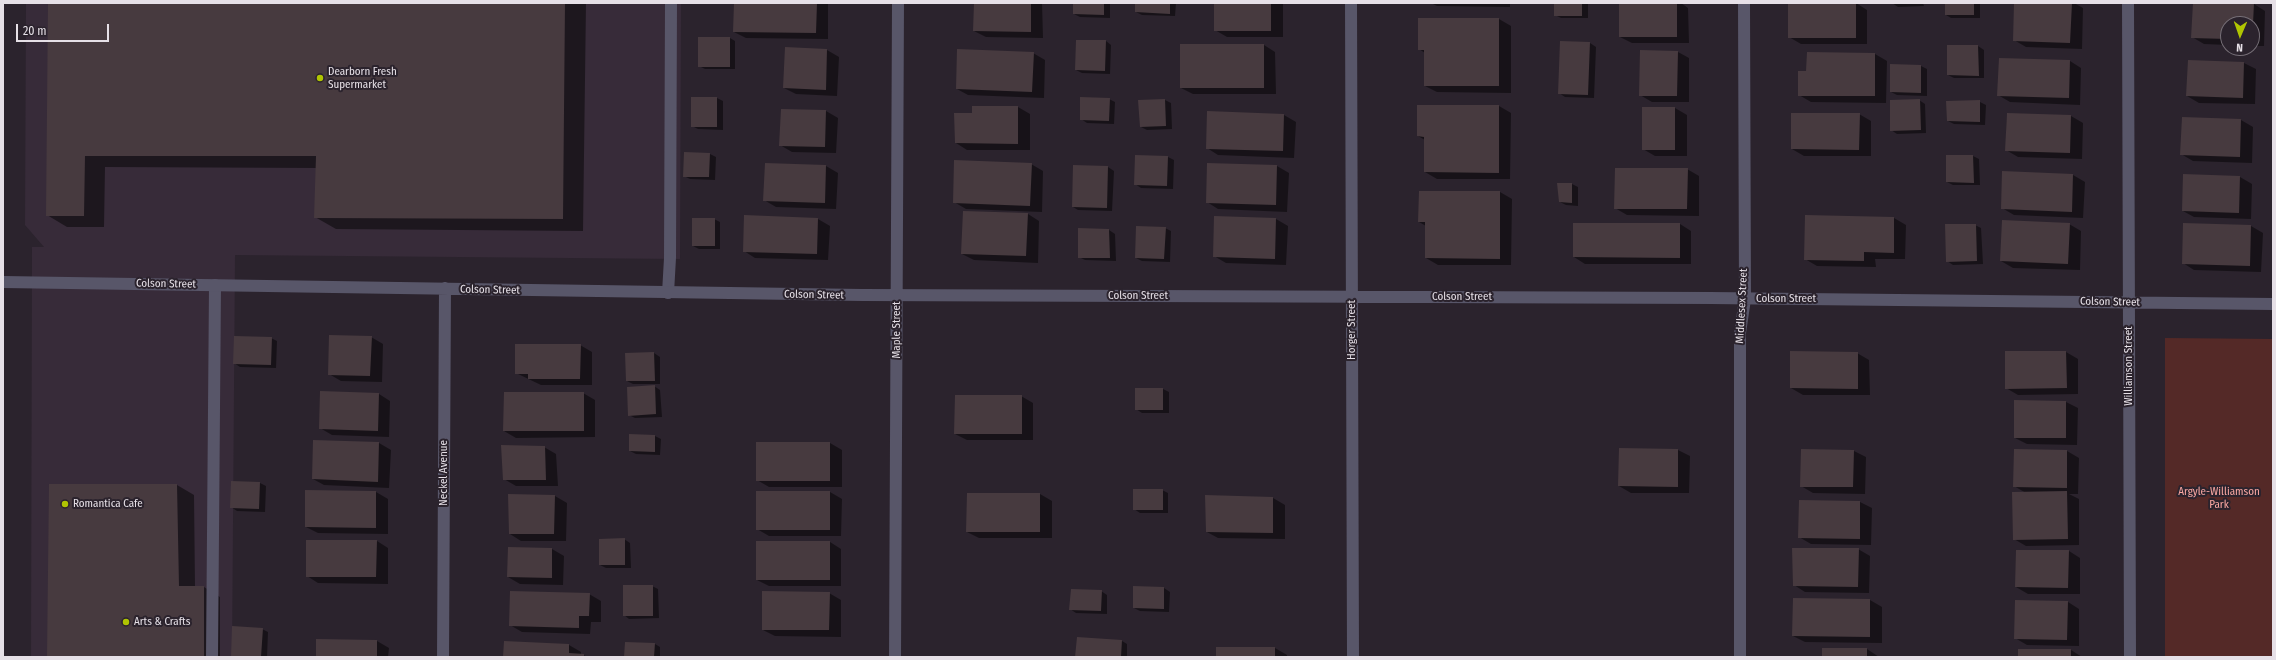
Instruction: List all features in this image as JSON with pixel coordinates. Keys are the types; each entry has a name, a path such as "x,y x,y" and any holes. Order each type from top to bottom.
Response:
{"street":[{"path":"668,293 671,3"},
{"name":"Maple Street","path":"895,657 898,3"},
{"name":"Horger Street","path":"1351,3 1353,657"},
{"name":"Middlesex Street","path":"1740,657 1740,333 1745,299 1744,3"},
{"name":"Williamson Street","path":"2128,3 2130,657"},
{"name":"Colson Street","path":"3,282 445,288 668,293 1745,299 2273,304"},
{"path":"212,657 215,285"},
{"name":"Neckel Avenue","path":"443,657 445,288"}],"shaded area":[{"path":"26,3 681,3 680,259 235,255 232,657 31,657 32,247 44,247 25,225"}],"green space":[{"name":"Argyle-Williamson Park","path":"2165,338 2273,339 2273,657 2165,657"}],"building":[{"path":"48,3 565,3 563,219 314,218 316,156 85,156 84,216 46,216"},
{"path":"734,3 817,3 816,33 733,32"},
{"path":"974,3 1031,3 1031,32 973,31"},
{"path":"1073,3 1104,3 1104,15 1073,14"},
{"path":"1135,3 1170,3 1170,14 1135,12"},
{"path":"1214,3 1271,3 1271,31 1214,31"},
{"path":"1554,3 1582,3 1582,16 1554,16"},
{"path":"1619,3 1677,3 1677,37 1619,37"},
{"path":"1788,3 1856,3 1856,38 1788,38"},
{"path":"1945,3 1974,3 1974,15 1945,15"},
{"path":"2014,3 2072,3 2070,43 2013,41"},
{"path":"2193,3 2254,3 2253,16 2220,16 2220,39 2191,38"},
{"path":"1418,18 1499,18 1499,86 1424,86 1424,50 1418,50"},
{"path":"698,37 730,37 730,67 698,67"},
{"path":"1076,40 1106,40 1105,71 1075,70"},
{"path":"1560,41 1590,42 1588,95 1558,94"},
{"path":"1180,44 1264,44 1264,88 1180,88"},
{"path":"1947,45 1978,45 1979,76 1947,75"},
{"path":"785,47 827,49 826,90 783,88"},
{"path":"957,49 1034,52 1032,92 956,89"},
{"path":"1640,50 1678,51 1677,96 1639,96"},
{"path":"1807,52 1875,53 1875,96 1798,96 1798,71 1806,71"},
{"path":"1999,58 2070,60 2069,98 1997,96"},
{"path":"2188,60 2244,62 2243,98 2186,96"},
{"path":"1890,64 1921,65 1921,93 1890,92"},
{"path":"691,97 717,97 717,127 691,127"},
{"path":"1080,97 1110,98 1109,121 1080,120"},
{"path":"1165,99 1166,126 1140,127 1138,100"},
{"path":"1920,99 1921,130 1890,131 1890,100"},
{"path":"1980,100 1980,122 1947,121 1946,101"},
{"path":"1417,105 1499,105 1499,173 1424,172 1424,137 1417,136"},
{"path":"972,106 1018,106 1018,144 955,143 954,113 972,113"},
{"path":"1642,107 1675,107 1675,150 1642,150"},
{"path":"781,109 826,110 825,147 779,146"},
{"path":"1207,111 1284,114 1283,151 1206,149"},
{"path":"1791,113 1860,113 1859,150 1791,149"},
{"path":"2007,113 2071,115 2070,153 2005,151"},
{"path":"2182,117 2241,119 2240,157 2180,155"},
{"path":"684,152 710,153 709,177 683,177"},
{"path":"1135,155 1168,156 1167,186 1134,185"},
{"path":"1946,155 1973,155 1974,183 1946,182"},
{"path":"954,160 1032,163 1030,206 953,203"},
{"path":"765,163 826,165 825,203 763,201"},
{"path":"1207,163 1277,165 1276,205 1206,203"},
{"path":"1073,165 1108,166 1107,208 1072,207"},
{"path":"1615,168 1688,168 1687,209 1614,209"},
{"path":"2002,171 2073,174 2072,212 2001,209"},
{"path":"2183,174 2240,176 2239,213 2182,211"},
{"path":"1557,183 1572,183 1572,203 1559,202"},
{"path":"1419,191 1500,191 1500,259 1425,258 1425,222 1418,222"},
{"path":"963,211 1028,213 1026,256 961,254"},
{"path":"744,215 818,218 817,254 743,252"},
{"path":"1805,215 1894,217 1894,253 1864,252 1864,261 1804,260"},
{"path":"1214,216 1276,218 1275,259 1213,257"},
{"path":"692,218 715,218 715,246 692,246"},
{"path":"2002,220 2070,223 2068,264 2000,261"},
{"path":"1573,223 1680,223 1680,258 1573,257"},
{"path":"2183,223 2251,225 2250,266 2182,264"},
{"path":"1945,224 1976,224 1977,261 1946,262"},
{"path":"1136,226 1166,227 1164,259 1135,258"},
{"path":"1078,228 1109,229 1110,258 1078,258"},
{"path":"329,335 372,336 370,376 328,375"},
{"path":"234,336 272,337 271,365 233,364"},
{"path":"515,344 581,344 580,379 528,379 528,374 515,374"},
{"path":"1790,351 1858,352 1858,389 1790,388"},
{"path":"2005,351 2066,351 2067,388 2005,389"},
{"path":"654,352 655,381 626,381 625,353"},
{"path":"655,385 656,414 628,416 627,387"},
{"path":"1135,388 1163,388 1163,410 1135,410"},
{"path":"320,391 379,393 378,431 319,429"},
{"path":"504,392 584,392 584,431 503,431"},
{"path":"955,395 1022,395 1022,434 954,434"},
{"path":"2014,400 2066,401 2066,438 2014,438"},
{"path":"629,434 655,435 655,452 629,451"},
{"path":"313,440 379,442 378,482 312,479"},
{"path":"756,442 830,442 830,481 756,481"},
{"path":"501,445 545,446 546,480 503,480"},
{"path":"1619,448 1678,449 1678,487 1618,486"},
{"path":"1801,449 1854,450 1853,487 1800,487"},
{"path":"2014,449 2067,450 2067,488 2013,487"},
{"path":"231,481 260,482 259,509 230,508"},
{"path":"49,484 177,484 179,586 204,586 204,657 47,657"},
{"path":"1133,489 1163,489 1163,510 1133,510"},
{"path":"305,490 376,491 376,528 305,527"},
{"path":"756,491 830,491 830,530 756,530"},
{"path":"2067,491 2068,539 2013,540 2012,492"},
{"path":"967,493 1040,493 1040,532 966,532"},
{"path":"508,494 555,495 554,534 509,534"},
{"path":"1205,495 1273,497 1273,533 1206,532"},
{"path":"1799,500 1860,501 1860,539 1798,538"},
{"path":"625,538 625,565 599,565 599,539"},
{"path":"306,540 377,540 376,577 306,577"},
{"path":"756,541 830,541 830,580 756,580"},
{"path":"508,547 552,548 552,578 507,577"},
{"path":"1792,548 1859,548 1858,587 1793,586"},
{"path":"2016,550 2069,550 2068,588 2015,587"},
{"path":"623,585 653,585 653,616 623,616"},
{"path":"1133,586 1164,587 1164,609 1133,608"},
{"path":"1071,589 1102,590 1101,611 1069,610"},
{"path":"510,591 590,593 589,616 579,616 579,628 509,626"},
{"path":"762,591 830,592 829,630 762,630"},
{"path":"1793,598 1870,599 1870,637 1792,636"},
{"path":"2015,600 2068,601 2067,640 2014,639"},
{"path":"232,626 263,628 261,657 231,657"},
{"path":"1077,637 1122,640 1121,657 1075,657"},
{"path":"316,639 377,640 377,657 316,657"},
{"path":"504,641 569,644 569,653 584,654 584,657 503,657"},
{"path":"625,642 655,643 654,657 624,657"},
{"path":"1216,647 1275,647 1275,657 1216,657"},
{"path":"1822,648 1867,648 1867,657 1822,657"},
{"path":"2018,649 2071,649 2071,657 2018,657"}],"place":[{"name":"Dearborn Fresh Supermarket","path":"320,78"},
{"name":"Romantica Cafe","path":"65,504"},
{"name":"Arts & Crafts","path":"126,622"}]}
